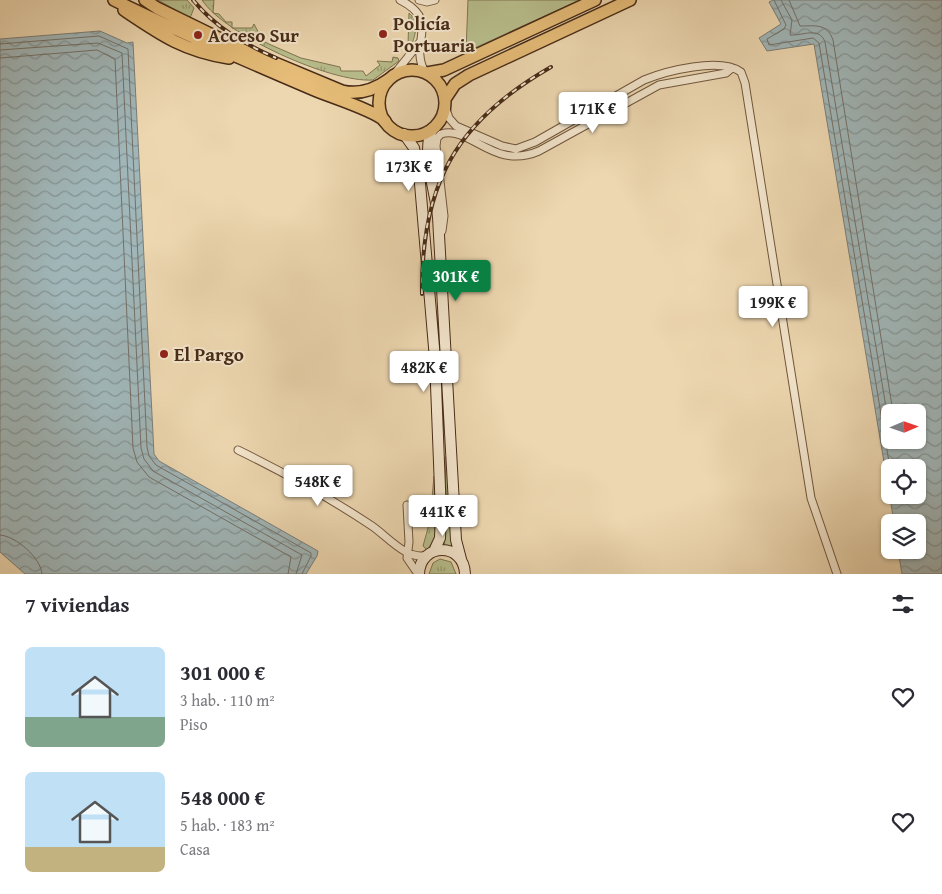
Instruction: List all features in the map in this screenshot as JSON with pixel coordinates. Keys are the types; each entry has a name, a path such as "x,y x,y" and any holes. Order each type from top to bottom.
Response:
{"main road":[{"path":"108,0 164,36 200,53 244,60"},
{"path":"114,0 147,2 239,48 342,91 354,93 367,91 408,70 426,73 444,70 595,0"},
{"path":"465,574 456,540 438,213 428,149 428,136 441,118 445,103 455,84 469,75 630,0"},
{"path":"128,2 184,32 244,60 343,102 375,113 393,129 404,134 416,135 433,128"},
{"path":"164,36 184,32"},
{"path":"426,73 437,80 445,103"},
{"path":"385,121 380,110 380,98 390,79"},
{"path":"404,134 414,148 419,172 434,339 441,514 440,538 421,562 419,574"},
{"path":"430,553 450,551 461,559"}],"street":[{"path":"400,0 413,7 421,17 421,65 426,73"},
{"path":"419,0 427,2 435,0"},
{"path":"390,79 420,42"},
{"path":"445,103 449,118 460,128 502,146 516,149 535,142 658,74 724,64 741,72 745,83 811,498 837,574"},
{"path":"440,248 444,216 436,142 441,134 455,134 509,157 530,155 659,85 726,74 732,68"},
{"path":"238,450 269,465 372,526 406,553 418,556 430,553"},
{"path":"407,505 409,542 406,553 407,558 419,574"}],"green space":[{"path":"158,0 187,0 194,8 190,18"},
{"path":"202,0 214,0 213,12"},
{"path":"468,0 580,0 466,52"},
{"path":"409,13 416,27 412,44 408,45"},
{"path":"214,14 219,14 226,22 232,22 232,27"},
{"path":"254,24 263,41 271,45 301,58 340,67 341,71 363,71 366,76 380,65 377,61 392,62 393,57 398,58 399,61 373,80 355,79 332,74 280,54 233,28 252,28"},
{"path":"445,457 447,457 452,548 444,546 447,519"},
{"path":"434,476 435,533 434,540 427,550 423,546 430,521"},
{"path":"440,559 451,562 456,574 429,574 433,563"}],"water":[{"path":"773,0 942,0 942,574 902,574 900,559 926,559 926,514 893,514 891,504 926,504 926,459 883,459 882,449 926,449 926,404 881,404 881,444 814,44 767,51 759,38 781,24 769,2"},
{"path":"100,31 127,43 133,42 154,454 159,461 318,551 306,574 25,574 0,552 0,39"}],"railway":[{"path":"193,0 220,27 253,47 276,58"},
{"path":"422,294 423,255 428,220 437,189 450,160 468,134 490,110 518,88 551,67"}],"place":[{"name":"Policía Portuaria","path":"383,34"},
{"name":"Acceso Sur","path":"198,35"},
{"name":"El Pargo","path":"164,354"}]}
